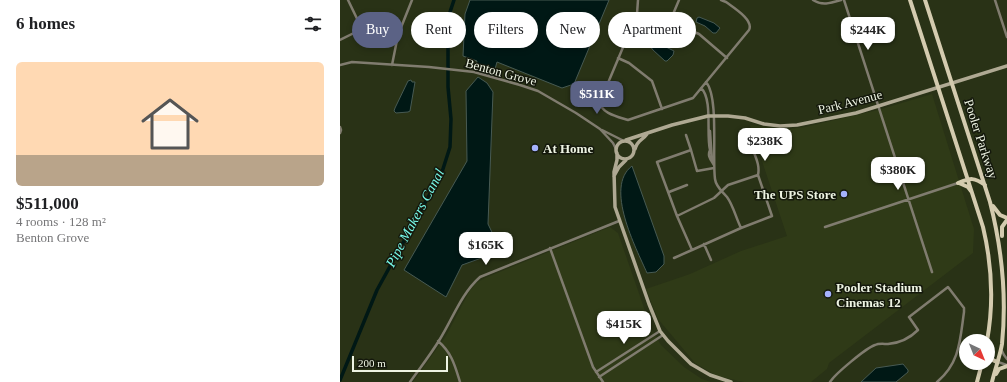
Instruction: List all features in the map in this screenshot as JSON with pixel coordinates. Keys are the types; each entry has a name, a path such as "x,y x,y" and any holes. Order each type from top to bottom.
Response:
{"main road":[{"name":"Pooler Parkway","path":"910,0 969,179 983,227 990,263 992,299 988,334"},
{"name":"Pooler Parkway","path":"925,0 998,229 1005,296 1002,344 993,380"},
{"path":"958,183 963,176 964,165"},
{"path":"958,183 969,179 975,179 985,185"},
{"path":"958,183 968,187 974,196"},
{"path":"990,202 1000,215 1007,219 1002,227 1001,233 1004,248 1002,256"},
{"path":"993,380 999,369 1007,365"},
{"path":"977,382 980,370"}],"street":[{"path":"348,0 354,12"},
{"path":"403,22 412,0"},
{"path":"638,0 637,14 599,104 603,110 628,120 690,100 750,30 751,25 749,21 726,2 721,0"},
{"path":"679,0 671,22 699,34 727,58"},
{"path":"813,0 817,3 824,4 842,0 932,272"},
{"path":"995,0 1007,37"},
{"path":"340,40 352,34"},
{"path":"392,65 395,48"},
{"path":"618,58 629,62 652,81 662,109"},
{"name":"Benton Grove","path":"340,65 352,62 474,72 538,91 600,129 625,141"},
{"name":"Park Avenue","path":"625,141 672,125 708,116 745,118 764,124 789,127 856,113 1007,66"},
{"path":"706,82 712,92 714,116 714,167 716,185 728,198 741,228"},
{"path":"701,88 706,96 710,150 708,153 714,167"},
{"path":"340,127 340,133"},
{"name":"Benton Grove","path":"600,129 613,143 616,151"},
{"path":"614,176 621,164 632,157 640,139 647,134"},
{"path":"686,135 697,171 714,167"},
{"path":"635,150 632,144 625,141 619,143 616,151 618,157 614,172 614,198 619,221 660,331 662,335 683,356 698,368 715,378 731,382"},
{"path":"691,150 657,162 677,216 692,250"},
{"path":"674,258 772,216 758,175 758,164 753,150"},
{"path":"616,151 621,158 627,159"},
{"path":"677,216 706,203 728,185 758,175"},
{"path":"825,227 958,183"},
{"path":"669,192 687,185"},
{"path":"410,382 438,342 471,285 480,277 619,221"},
{"path":"704,244 711,260"},
{"path":"550,248 593,367 603,382"},
{"path":"830,382 838,373 870,348 877,344 900,342 916,332 918,330 909,317 948,287 964,308 964,312 956,357 949,370 937,382"},
{"path":"596,372 660,331"},
{"path":"599,377 662,335"},
{"path":"438,342 447,349 452,357 460,382"},
{"path":"1002,344 1002,352 1007,359"},
{"path":"997,362 1007,365"}],"shaded area":[{"path":"932,94 974,229 973,253 829,363 827,369 811,382 744,382 717,376 695,363 658,319 646,289 690,274 741,251 787,236 750,125 789,129 805,127 878,110"},
{"path":"610,227 618,233 651,328 661,345 684,367 702,379 711,382 413,382 446,336 469,292 476,283"}],"water":[{"path":"470,0 609,0 600,22 600,12 546,12 546,48 589,48 574,84 562,88 497,62 493,76 475,70 477,61 463,56 463,48 466,48 466,12"},
{"path":"699,17 714,23 720,28 716,33 713,33 705,26 696,22 697,18"},
{"path":"652,48 668,48 674,51 673,55 665,61"},
{"path":"478,77 487,83 493,92 488,224 501,251 462,265 446,297 404,270 467,161 466,91"},
{"path":"411,80 412,82 415,82 410,111 396,113 394,111 395,108 408,81"},
{"path":"632,166 664,256 664,264 656,272 647,273 630,234 625,218 621,188 624,176"},
{"path":"903,364 908,372 896,382 861,382 876,368"}],"waterway":[{"name":"Pipe Makers Canal","path":"340,380 377,290 442,172 450,147 451,119 448,87 448,48 450,12 454,0"}],"place":[{"name":"At Home","path":"535,148"},
{"name":"The UPS Store","path":"844,194"},
{"name":"Pooler Stadium Cinemas 12","path":"828,294"}]}
